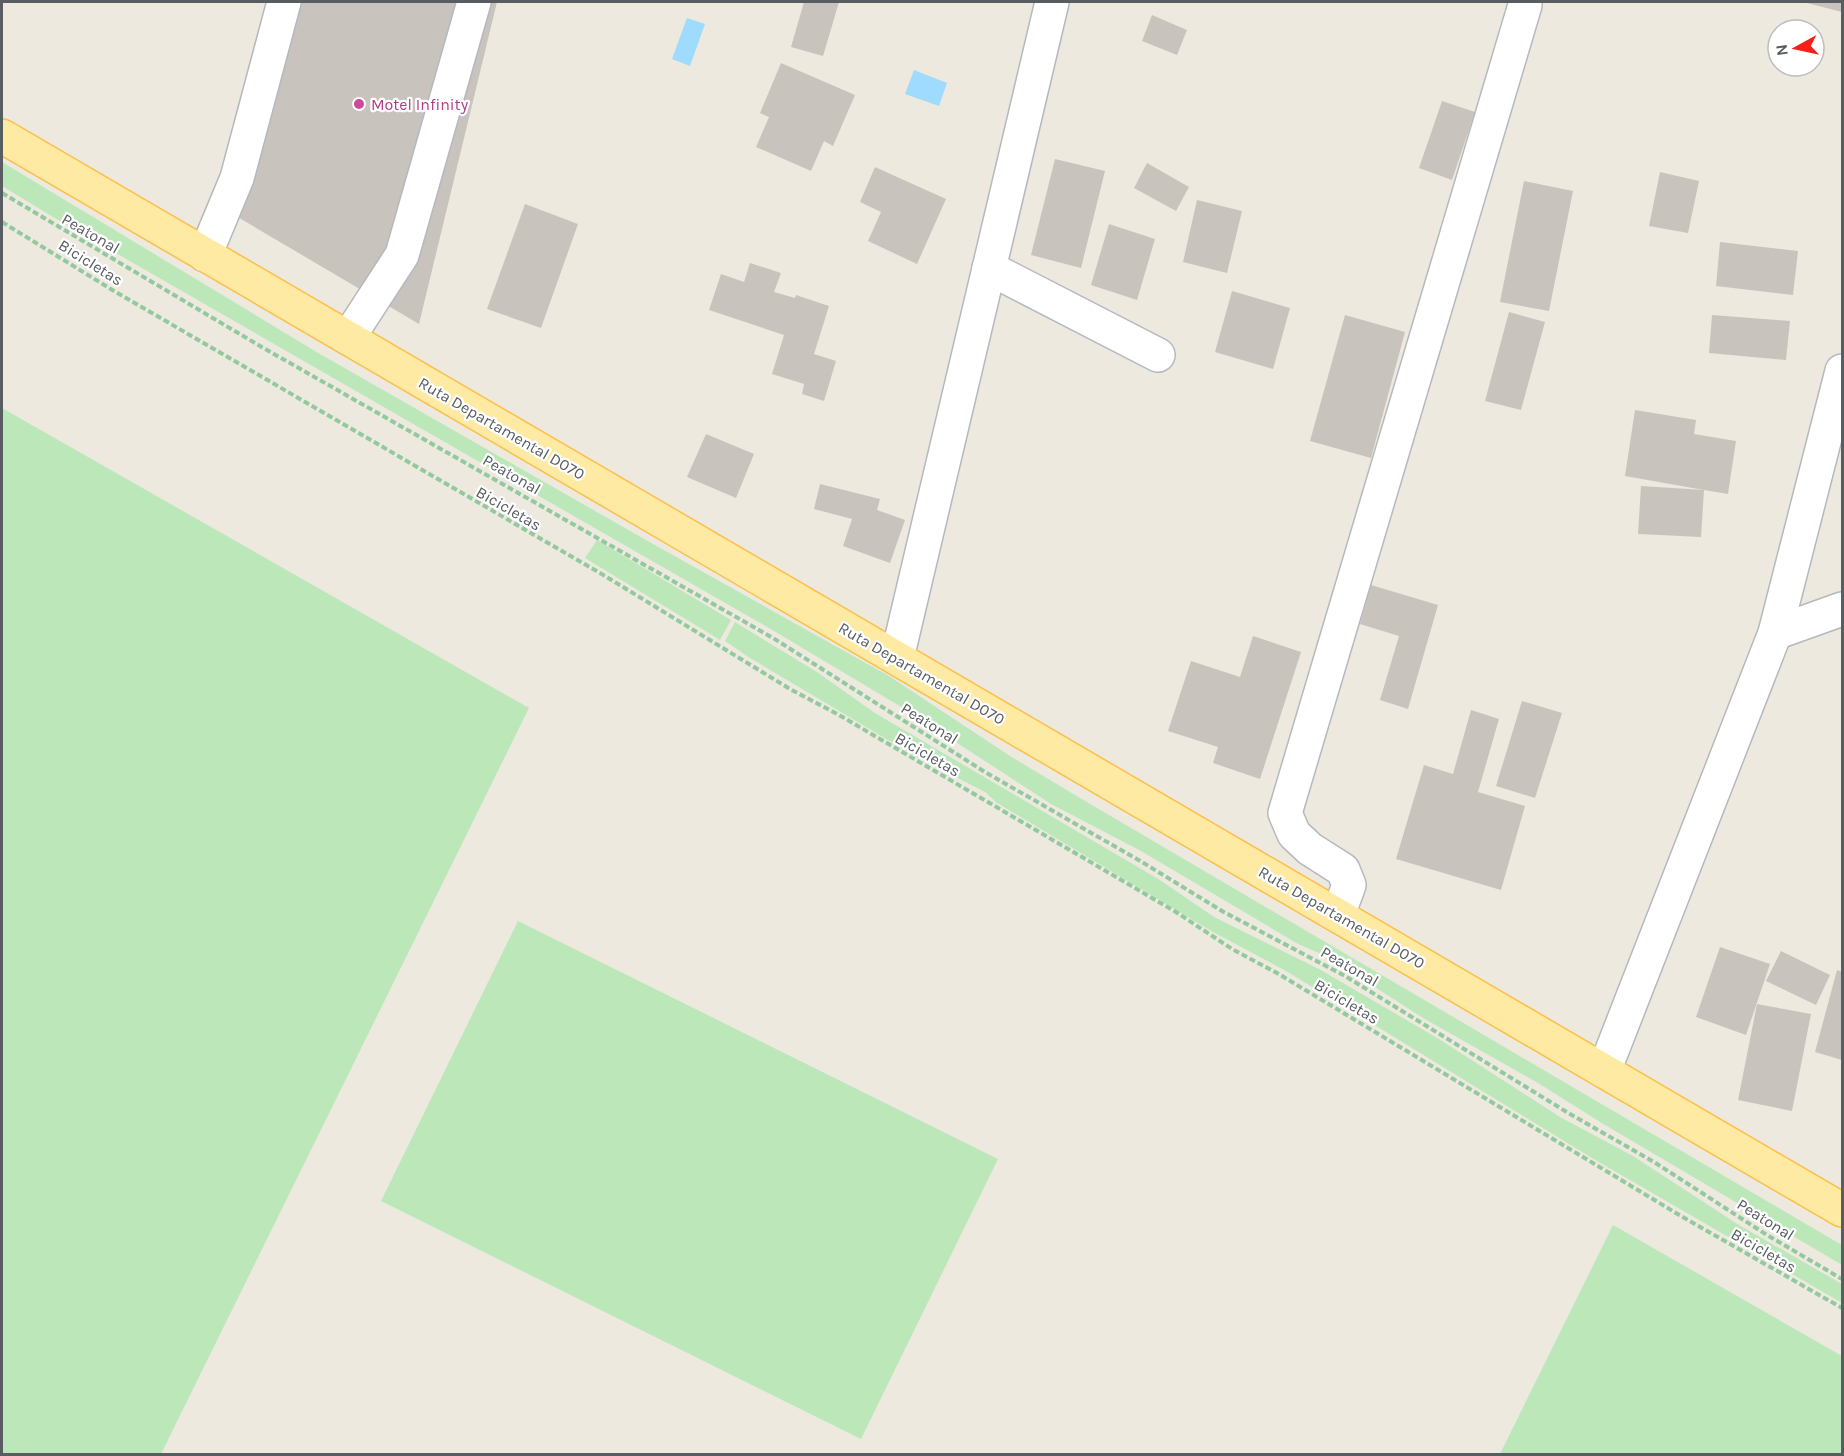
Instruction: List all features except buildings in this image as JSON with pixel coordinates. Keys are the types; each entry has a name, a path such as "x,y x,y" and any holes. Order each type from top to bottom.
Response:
{"main road":[{"name":"Ruta Departamental D070","path":"2,136 1842,1210"}],"street":[{"path":"205,255 237,178 284,2"},
{"path":"348,338 402,255 474,2"},
{"path":"897,658 1053,2"},
{"path":"1338,915 1349,885 1342,870 1310,849 1294,834 1285,813 1525,5"},
{"path":"989,268 1158,355"},
{"path":"1604,1071 1775,633 1842,371"},
{"path":"1775,633 1842,609"}],"path":[{"name":"Peatonal","path":"2,193 260,346 773,638 985,772 1222,911 1345,976 1570,1114 1654,1162 1767,1235 1842,1279"},
{"name":"Bicicletas","path":"2,222 123,297 605,576 790,689 839,715 1176,912 1232,949 1277,973 1549,1138 1842,1308"}],"green space":[{"path":"2,162 320,354 889,676 1010,756 1080,798 1842,1245 1842,1265 1538,1083 1423,1018 1328,957 1298,944 1141,851 1051,804 908,711 774,631 53,217 2,186"},
{"path":"2,408 529,708 161,1454 2,1454"},
{"path":"597,540 731,620 720,640 585,558"},
{"path":"735,622 817,672 875,713 1160,880 1214,917 1319,969 1439,1039 1560,1117 1633,1156 1739,1225 1842,1284 1842,1303 1592,1158 1286,971 1213,932 997,803 985,792 915,756 750,658 725,641"},
{"path":"518,921 998,1159 861,1439 381,1201"},
{"path":"1613,1225 1842,1356 1842,1454 1500,1454"}],"water":[{"path":"687,18 705,24 690,66 672,59"},
{"path":"914,70 947,83 939,106 905,94"}],"place":[{"name":"Motel Infinity","path":"359,104"}]}
